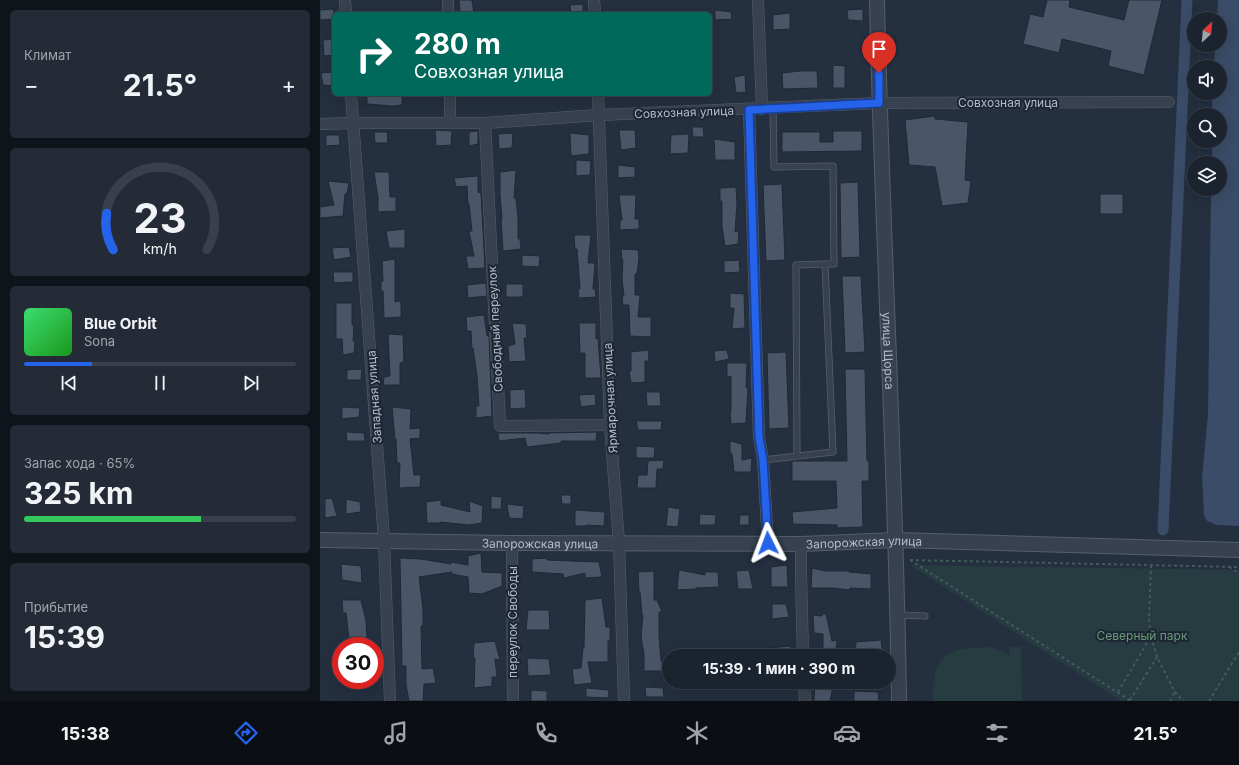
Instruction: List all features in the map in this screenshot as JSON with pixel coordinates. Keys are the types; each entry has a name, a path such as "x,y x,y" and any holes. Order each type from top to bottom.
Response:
{"street":[{"path":"345,0 346,12"},
{"path":"448,0 448,12"},
{"path":"594,0 595,12"},
{"path":"758,0 762,109"},
{"name":"улица Щорса","path":"877,0 879,103 896,540 899,701"},
{"name":"Западная улица","path":"351,96 384,540 390,701"},
{"path":"450,96 450,123"},
{"name":"Ярмарочная улица","path":"598,96 610,425 619,543 624,701"},
{"name":"Совхозная улица","path":"320,124 485,123 599,115 749,110 879,103 1169,102"},
{"path":"749,110 759,437 763,460 768,543"},
{"name":"Свободный переулок","path":"485,123 500,426 610,425"},
{"name":"Запорожская улица","path":"320,540 512,543 801,544 896,540 1239,550"},
{"name":"переулок Свободы","path":"512,543 513,701"},
{"path":"801,544 803,649"},
{"path":"804,689 805,701"}],"lane":[{"path":"773,108 774,167 833,166 834,264 796,265 797,455"},
{"path":"763,460 833,452 825,264"},
{"path":"898,615 925,616"}],"path":[{"path":"1157,657 1131,701 910,560 1239,567"},
{"path":"1151,565 1149,622 1151,636 1157,657 1175,692 1183,701"},
{"path":"1228,567 1239,573"},
{"path":"1118,692 1151,636"},
{"path":"1209,701 1239,652"},
{"path":"1170,701 1175,692"}],"green space":[{"name":"Северный парк","path":"910,565 1239,570 1239,701 1121,701"},
{"path":"990,647 1006,653 1009,656 1010,647 1021,647 1022,701 933,701 935,673 939,664 945,657 952,652 962,649"}],"water":[{"path":"1218,0 1239,0 1239,526 1217,525 1207,521 1204,515 1202,477 1208,414 1211,196 1227,196 1227,156 1212,156 1212,148 1227,148 1227,108 1212,108 1212,100 1227,100 1227,60 1214,60 1215,52 1227,52 1227,12 1217,12"}],"building":[{"path":"459,0 472,0 474,12 460,12"},
{"path":"1047,0 1070,0 1069,7 1124,20 1129,0 1162,0 1144,75 1108,66 1111,51 1062,39 1059,53 1023,44 1030,14 1043,17"},
{"path":"583,4 583,12 571,12 570,5"},
{"path":"334,9 334,12 332,12 332,19 320,20 320,10"},
{"path":"863,9 863,21 848,20 847,10"},
{"path":"715,10 731,12 732,19 715,20"},
{"path":"790,13 790,29 773,30 773,15"},
{"path":"332,39 332,55 324,56 323,40"},
{"path":"833,65 845,66 845,88 833,88"},
{"path":"817,71 818,88 783,89 782,73"},
{"path":"332,72 332,86 323,85 321,73"},
{"path":"745,75 746,92 736,93 734,77"},
{"path":"367,96 402,96 402,105 393,106 367,104"},
{"path":"935,116 935,119 968,122 965,180 971,181 968,203 942,206 935,167 909,165 905,120"},
{"path":"692,127 703,127 704,137 693,137"},
{"path":"435,130 452,131 451,145 436,146"},
{"path":"619,130 635,130 636,148 621,150"},
{"path":"478,131 478,144 469,146 469,132"},
{"path":"833,131 862,131 862,151 782,152 782,132 820,132 820,142 833,142"},
{"path":"374,132 387,132 388,143 375,143"},
{"path":"513,133 512,148 499,149 498,134"},
{"path":"570,133 589,135 589,154 571,156"},
{"path":"689,134 688,153 670,154 671,135"},
{"path":"326,135 339,135 340,145 326,146"},
{"path":"714,139 735,142 735,160 715,160"},
{"path":"576,160 591,161 590,175 576,176"},
{"path":"618,165 635,167 635,177 618,178"},
{"path":"516,170 514,198 516,198 518,239 520,239 521,249 503,251 500,172"},
{"path":"374,172 389,172 390,197 396,197 396,211 378,212 378,198"},
{"path":"478,176 478,192 481,193 485,268 468,269 466,256 474,256 469,231 472,231 467,186 456,187 454,178"},
{"path":"328,181 349,183 347,193 345,194 343,216 320,218 320,207 334,205"},
{"path":"858,182 860,257 841,258 840,183"},
{"path":"782,184 785,260 766,261 763,185"},
{"path":"736,187 737,203 735,232 739,231 738,244 725,246 722,227 722,201 720,201 720,188"},
{"path":"1100,194 1123,194 1123,214 1100,214"},
{"path":"619,195 636,195 635,219 639,219 639,229 620,230 620,220 622,220"},
{"path":"405,229 405,248 389,248 386,231"},
{"path":"574,235 591,235 588,263 595,263 593,289 595,289 596,297 579,298 578,289 580,289 577,249 575,249"},
{"path":"349,247 351,257 334,260 332,248"},
{"path":"621,249 638,250 639,258 637,274 635,274 635,295 640,295 638,317 651,317 651,337 630,336 629,305 623,305 622,296 624,296 622,279 623,260"},
{"path":"522,255 540,256 539,267 522,266"},
{"path":"395,259 395,302 401,301 401,317 384,318 383,291 381,291 381,281 383,281 382,261"},
{"path":"739,260 740,272 724,273 724,261"},
{"path":"333,272 353,272 353,282 334,283"},
{"path":"842,276 861,276 865,352 845,353"},
{"path":"486,283 487,296 468,298 467,285"},
{"path":"506,284 523,284 523,297 506,297"},
{"path":"730,293 744,294 745,328 732,329 734,308 730,308"},
{"path":"336,303 352,303 352,325 354,325 353,341 355,341 354,353 343,355 342,339 336,339"},
{"path":"484,315 487,336 489,336 492,416 476,418 476,406 479,406 477,376 473,348 472,349 471,331 467,331 466,317"},
{"path":"512,323 526,324 527,338 524,338 526,361 509,362 508,346 515,344"},
{"path":"579,323 596,323 596,339 598,338 601,378 585,378 585,353 580,353"},
{"path":"388,334 403,335 404,362 400,363 400,385 383,385 384,377 390,376"},
{"path":"648,350 649,361 645,361 645,382 631,383 629,371 631,371 631,352"},
{"path":"727,350 729,359 715,362 714,351"},
{"path":"786,352 789,428 769,429 767,353"},
{"path":"727,363 747,363 746,388 748,388 746,423 731,424 731,376 727,377"},
{"path":"362,369 361,380 347,380 347,370"},
{"path":"845,369 865,369 867,461 869,461 869,481 862,481 863,527 837,528 837,525 793,524 792,512 837,508 836,481 792,481 792,461 847,461"},
{"path":"525,389 526,408 510,409 510,390"},
{"path":"646,392 660,392 661,406 647,406"},
{"path":"595,394 596,405 581,407 579,395"},
{"path":"342,407 360,408 359,417 342,419"},
{"path":"392,407 411,409 410,429 420,428 420,438 410,439 414,475 421,475 420,487 399,488 400,463 397,463"},
{"path":"636,421 662,421 661,430 638,430"},
{"path":"346,432 364,433 365,441 347,441"},
{"path":"597,432 596,441 561,441 561,443 527,447 525,438 499,441 498,433 549,434"},
{"path":"730,441 742,444 742,460 752,458 751,472 734,472 732,454 730,453"},
{"path":"636,446 655,447 654,458 636,458"},
{"path":"664,460 663,469 657,469 656,488 637,488 638,475 647,475 648,461"},
{"path":"561,495 571,495 571,504 562,504"},
{"path":"491,496 502,497 501,509 491,509"},
{"path":"332,498 337,516 325,518 325,499"},
{"path":"346,499 360,502 361,512 346,514"},
{"path":"441,500 441,505 470,512 469,501 483,506 482,523 469,525 440,522 427,523 426,502"},
{"path":"507,504 524,506 523,519 509,518"},
{"path":"668,507 680,509 678,527 666,526"},
{"path":"575,510 605,512 604,526 575,526"},
{"path":"700,514 716,515 715,525 699,525"},
{"path":"740,515 749,515 749,525 739,525"},
{"path":"481,553 482,572 502,573 502,586 482,594 469,593 468,577 452,574 452,572 419,577 423,609 423,626 421,626 422,669 433,668 436,683 424,684 423,701 409,701 406,685 406,666 402,666 400,558 421,559 451,564 451,562 468,565 468,556"},
{"path":"546,558 547,560 599,562 602,577 585,578 585,573 564,578 563,574 532,572 532,559"},
{"path":"341,564 361,566 362,583 342,580"},
{"path":"787,565 788,587 771,587 771,567"},
{"path":"812,568 826,571 849,571 871,574 871,589 850,588 850,590 811,588"},
{"path":"679,570 705,575 705,572 718,572 719,587 677,590"},
{"path":"749,570 753,589 738,589 736,571"},
{"path":"654,571 654,600 657,600 662,612 659,612 659,637 662,671 644,671 644,654 641,637 643,615 639,592 638,572"},
{"path":"602,598 606,627 610,627 608,662 588,662 592,683 574,685 572,669 581,668 584,648 585,600"},
{"path":"342,600 361,600 366,621 367,637 349,637 346,613 343,613"},
{"path":"772,604 786,604 789,617 772,619"},
{"path":"528,610 549,610 550,630 526,630"},
{"path":"822,614 826,614 832,641 837,640 836,649 823,649 823,634 814,633 813,615 822,616"},
{"path":"881,640 882,649 856,649 856,642"},
{"path":"495,641 500,660 495,659 497,677 492,677 492,686 474,688 474,643"},
{"path":"790,646 790,649 769,649"},
{"path":"527,658 549,659 551,675 528,676"},
{"path":"645,687 663,689 664,697 646,697"},
{"path":"586,688 609,690 608,698 586,697"},
{"path":"815,689 832,689 830,701 814,701"},
{"path":"531,690 547,691 547,701 531,701"},
{"path":"854,691 878,692 879,701 854,701"}],"waterway":[{"path":"1163,530 1187,0"}],"route":[{"path":"768,543 763,460 759,437 749,110 879,103 879,73"}]}
